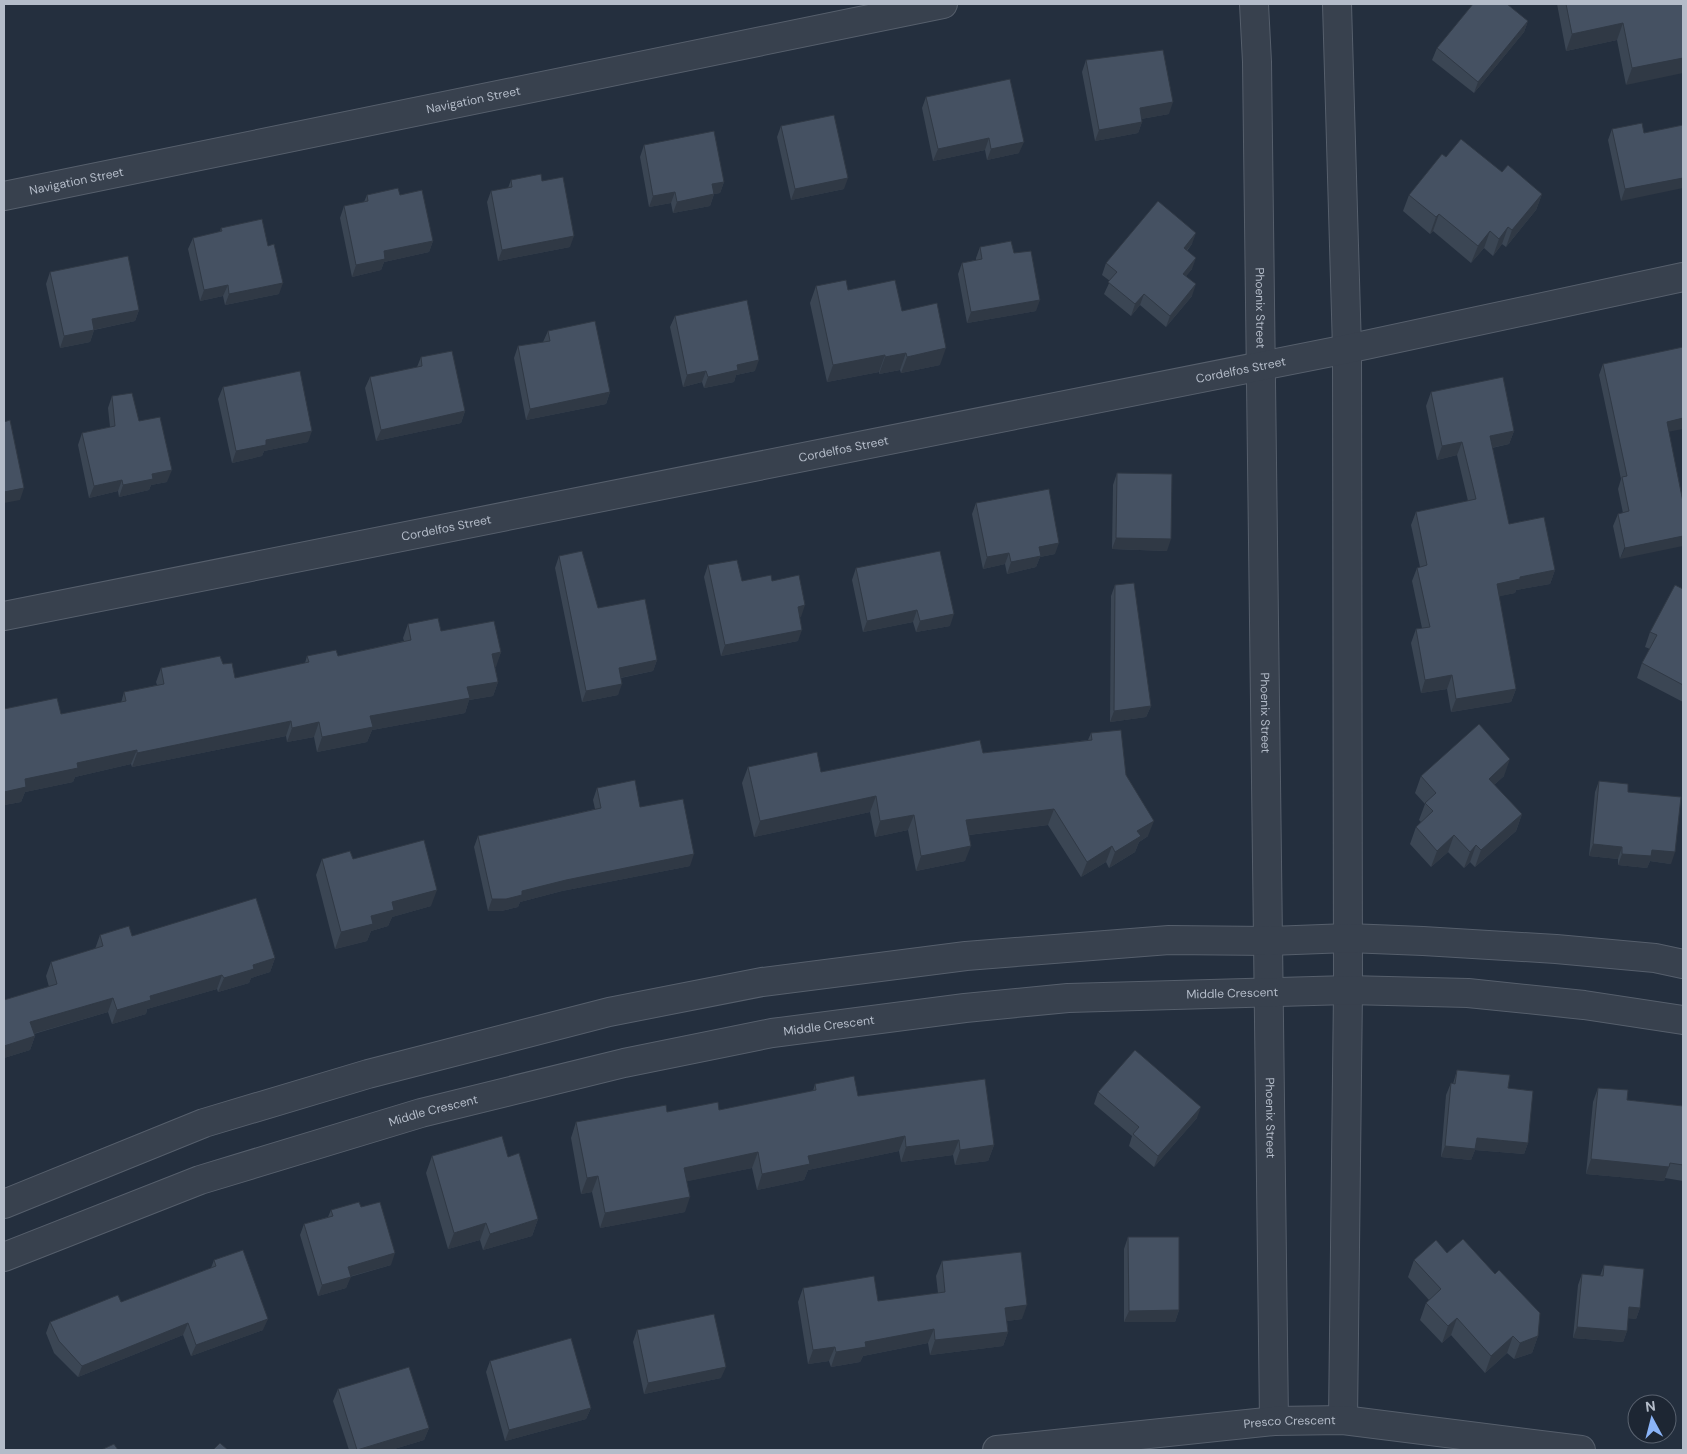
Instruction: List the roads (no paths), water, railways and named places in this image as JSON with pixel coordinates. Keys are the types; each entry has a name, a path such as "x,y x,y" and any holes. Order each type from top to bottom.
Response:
{"street":[{"name":"Navigation Street","path":"4,196 943,4"},
{"name":"Phoenix Street","path":"1254,4 1257,62 1274,1421"},
{"path":"1337,4 1347,349 1348,990 1343,1420"},
{"name":"Cordelfos Street","path":"4,616 1347,349 1683,277"},
{"path":"4,1204 204,1123 368,1074 609,1012 762,982 966,956 1169,940 1269,941 1348,938 1556,949 1655,958 1683,964"},
{"name":"Middle Crescent","path":"4,1257 200,1180 420,1113 643,1059 772,1033 965,1008 1068,998 1348,990 1468,993 1584,1005 1683,1020"},
{"name":"Presco Crescent","path":"997,1450 1274,1421 1343,1420 1581,1450"}]}
